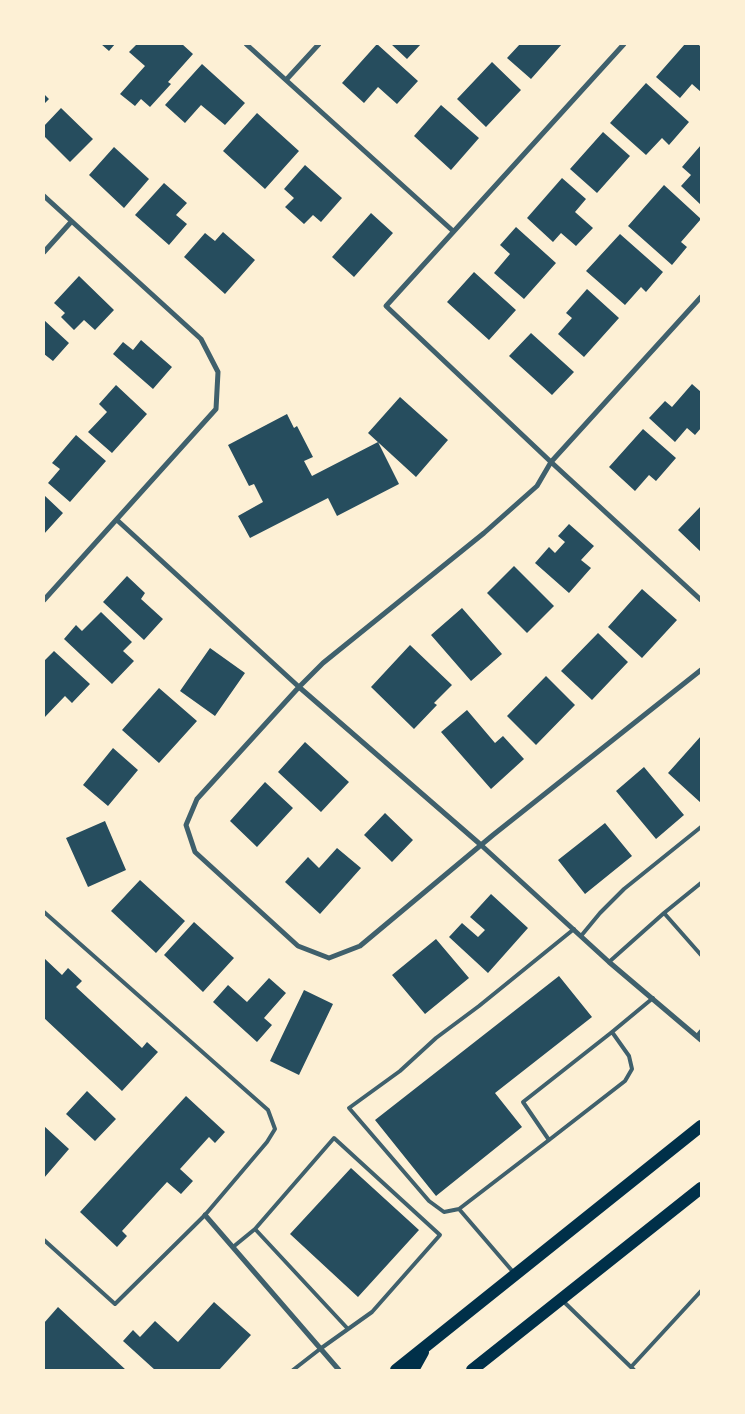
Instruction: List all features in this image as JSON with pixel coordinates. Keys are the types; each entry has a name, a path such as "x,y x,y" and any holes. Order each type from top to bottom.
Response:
{"main road":[{"path":"396,1370 701,1126"},
{"path":"472,1370 701,1188"},
{"path":"413,1370 427,1345"}],"street":[{"path":"246,44 453,230"},
{"path":"286,80 319,44"},
{"path":"624,44 453,230 386,306 550,462 701,600"},
{"path":"44,196 201,338 218,372 216,409 44,600"},
{"path":"44,252 71,222"},
{"path":"701,297 550,462 537,486 484,533 323,664 299,687 197,799 186,825 195,852 202,859 298,946 329,958 360,946 481,845 701,670"},
{"path":"117,520 299,687 481,845 609,962 701,1040"},
{"path":"205,1214 339,1370"}],"lane":[{"path":"581,936 600,913 624,889 701,827"},
{"path":"609,962 701,883"},
{"path":"44,912 268,1110 275,1129 267,1142 205,1214 115,1304 44,1240"},
{"path":"664,913 701,955"},
{"path":"574,929 479,1006 436,1038 400,1071 349,1108 429,1201 444,1212 459,1209 625,1081 632,1069 629,1056 612,1032"},
{"path":"549,1140 523,1102 652,998"},
{"path":"696,1036 701,1031"},
{"path":"233,1247 255,1229 334,1138 440,1235 372,1312 293,1370"},
{"path":"459,1209 515,1275"},
{"path":"255,1229 348,1329"},
{"path":"561,1300 633,1369 701,1291"}],"building":[{"path":"101,44 115,44 109,51"},
{"path":"137,44 182,44 193,54 168,82 171,84 150,107 141,99 135,106 120,94 145,66 129,52"},
{"path":"377,44 418,81 397,104 378,87 364,103 342,83"},
{"path":"391,44 421,44 407,59"},
{"path":"520,44 562,44 531,79 507,58"},
{"path":"685,44 698,44 701,47 701,92 692,84 680,98 656,77"},
{"path":"492,62 521,90 486,127 457,99"},
{"path":"202,64 245,103 225,125 201,105 185,123 165,105"},
{"path":"646,83 689,122 669,145 662,138 646,155 610,123"},
{"path":"44,94 49,99 44,104"},
{"path":"441,105 479,138 451,170 414,136"},
{"path":"61,108 93,139 70,162 44,136 44,126"},
{"path":"257,113 299,151 265,189 223,151"},
{"path":"603,132 630,156 597,193 570,169"},
{"path":"701,145 701,205 681,186 691,175 682,167"},
{"path":"114,147 149,179 124,208 89,175"},
{"path":"305,165 342,198 321,222 313,215 304,224 285,207 294,198 284,189"},
{"path":"562,178 586,199 575,212 593,228 576,246 561,233 553,242 527,218"},
{"path":"164,183 187,203 176,215 187,224 169,245 135,215"},
{"path":"664,185 701,219 681,242 687,247 672,265 628,226"},
{"path":"371,213 393,233 354,277 332,257"},
{"path":"516,227 556,263 524,299 494,273 510,254 500,245"},
{"path":"223,232 255,260 225,294 184,257 205,233 215,241"},
{"path":"620,234 663,272 646,292 641,287 625,305 586,271"},
{"path":"474,272 516,310 489,340 447,302"},
{"path":"79,276 114,310 95,330 84,320 74,330 61,317 65,313 54,303"},
{"path":"587,289 619,318 584,357 558,334 572,318 566,313"},
{"path":"44,320 69,343 53,361 44,354"},
{"path":"531,333 574,372 552,395 509,356"},
{"path":"141,340 172,367 153,389 113,354 123,342 133,350"},
{"path":"692,384 701,392 701,428 695,435 687,428 675,442 649,418 665,401 672,407"},
{"path":"116,385 147,414 112,453 88,432 107,412 99,404"},
{"path":"400,397 448,440 416,477 368,433"},
{"path":"287,414 294,428 297,426 313,457 304,461 312,476 378,442 399,484 337,516 328,498 250,538 238,516 263,502 254,484 249,486 228,445"},
{"path":"643,429 676,458 656,481 649,475 635,491 609,467"},
{"path":"76,435 106,461 70,502 48,483 60,469 52,463"},
{"path":"44,495 63,513 44,534"},
{"path":"701,506 701,552 678,530"},
{"path":"569,524 594,546 581,560 591,568 569,593 535,563 549,547 555,553 565,542 558,536"},
{"path":"514,566 554,606 527,633 487,593"},
{"path":"127,576 145,593 141,599 163,619 144,640 103,602"},
{"path":"642,589 677,620 642,658 608,627"},
{"path":"462,608 502,654 471,681 431,635"},
{"path":"101,612 132,642 123,651 134,661 112,684 64,639 76,625 82,631"},
{"path":"598,633 628,662 592,700 561,671"},
{"path":"410,645 452,685 434,703 437,705 414,729 371,687"},
{"path":"210,648 245,673 215,716 180,691"},
{"path":"54,651 90,684 72,703 65,696 44,718 44,661"},
{"path":"546,676 575,705 536,745 507,716"},
{"path":"159,688 197,721 159,763 122,730"},
{"path":"467,710 495,743 503,736 524,759 491,789 441,732"},
{"path":"701,736 701,803 668,773"},
{"path":"305,742 349,782 321,812 278,772"},
{"path":"113,748 138,770 108,806 83,785"},
{"path":"644,767 684,815 656,839 616,791"},
{"path":"265,782 293,808 257,847 230,821"},
{"path":"385,813 413,840 392,862 364,835"},
{"path":"105,821 126,870 88,887 66,838"},
{"path":"605,823 632,856 585,894 558,860"},
{"path":"337,848 361,868 320,914 285,882 308,857 319,868"},
{"path":"140,880 185,921 156,953 111,911"},
{"path":"491,894 528,928 488,973 449,937 462,923 478,937 485,930 470,917"},
{"path":"194,922 234,958 203,992 164,955"},
{"path":"436,939 469,978 425,1014 392,975"},
{"path":"44,958 62,975 68,968 82,981 76,987 142,1048 147,1042 158,1052 122,1091 44,1018"},
{"path":"559,976 592,1017 495,1093 522,1127 436,1196 375,1120"},
{"path":"269,978 286,993 264,1018 272,1025 257,1042 213,1002 228,985 247,1002"},
{"path":"304,990 333,1004 299,1075 270,1061"},
{"path":"87,1091 116,1119 95,1141 66,1114"},
{"path":"186,1096 225,1132 215,1143 209,1137 180,1169 193,1181 181,1194 167,1182 122,1231 127,1236 117,1247 80,1212"},
{"path":"44,1126 69,1149 44,1178"},
{"path":"351,1168 419,1230 358,1297 290,1234"},
{"path":"214,1302 251,1335 219,1370 155,1370 123,1341 133,1330 140,1337 155,1321 178,1342"},
{"path":"58,1307 126,1370 44,1370 44,1323"}]}
